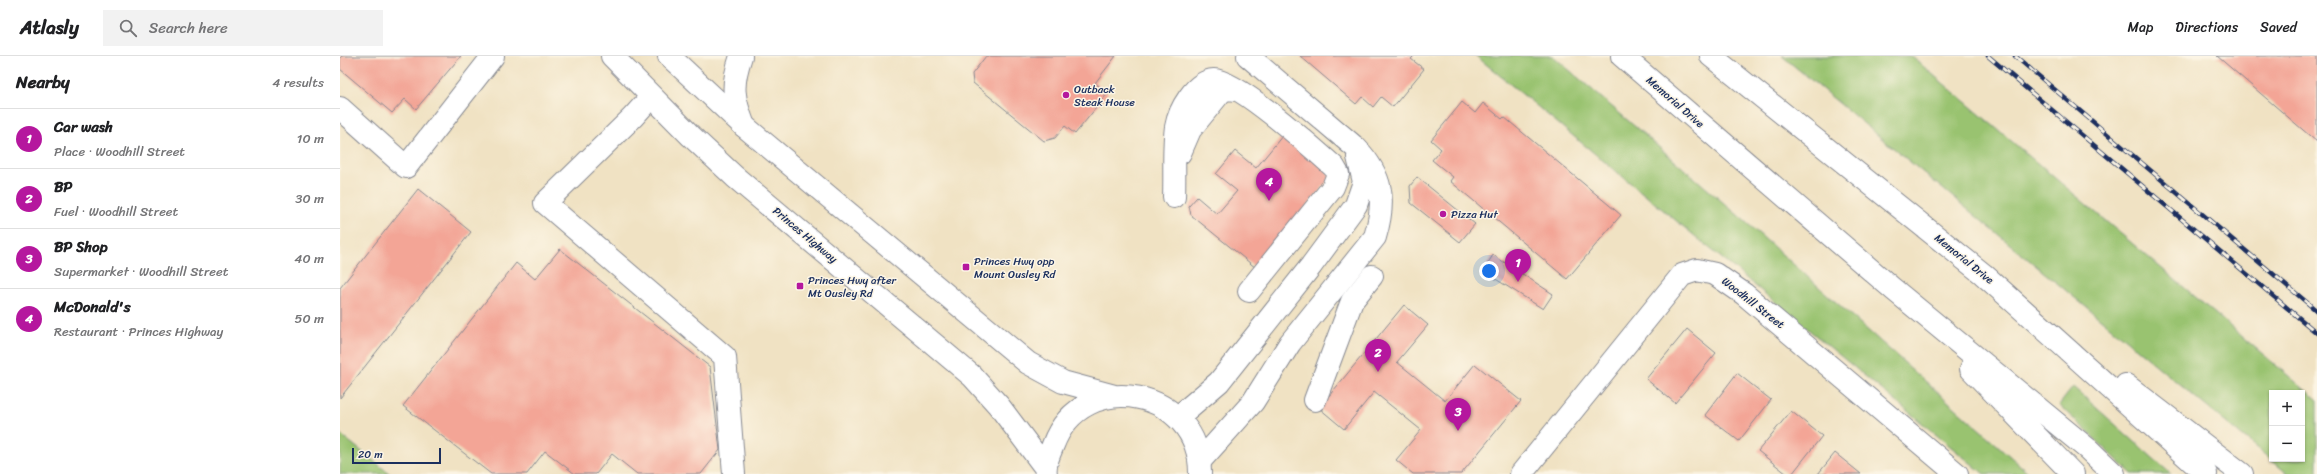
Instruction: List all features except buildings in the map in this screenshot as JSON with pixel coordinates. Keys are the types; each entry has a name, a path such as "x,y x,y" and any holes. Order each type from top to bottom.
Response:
{"main road":[{"path":"340,108 406,167 492,56"},
{"name":"Princes Highway","path":"612,56 651,97 735,177 972,376 999,406 1045,470"},
{"path":"669,56 744,126 1028,363 1063,382 1115,396"},
{"path":"741,56 734,76 734,100 744,126"},
{"path":"1200,468 1253,402 1290,343 1375,237 1380,209 1377,177 1370,163 1356,148 1248,56"},
{"name":"Memorial Drive","path":"1622,56 1893,289 2089,450 2114,474"},
{"name":"Memorial Drive","path":"1711,56 1983,274 2206,474"},
{"path":"1174,196 1176,162 1190,130 1216,98 1228,89 1237,90 1329,162 1338,174 1332,187 1249,291"},
{"path":"651,97 633,117 545,203 725,357 734,474"},
{"path":"1178,417 1219,382 1311,266 1356,205 1364,182 1356,148"},
{"name":"Woodhill Street","path":"1520,474 1682,275 1697,270 1716,274 1744,294 1957,474"},
{"path":"1983,274 2242,474"},
{"path":"1315,400 1352,301 1372,276"},
{"path":"1893,289 2073,474"},
{"path":"1045,470 1056,438 1070,417 1091,402 1115,396 1138,396 1159,404 1178,417 1193,437 1200,468"}],"green space":[{"path":"1476,56 1553,56 1740,217 2030,474 1984,474"},
{"path":"1782,56 1911,56 2317,400 2317,474 2288,474 2273,462 2305,462 2305,390 2269,390 2269,458"},
{"path":"2073,387 2171,474 2132,474 2059,405"},
{"path":"340,434 390,474 340,474"}],"railway":[{"path":"1988,56 2317,333"},
{"path":"2015,56 2317,311"}],"place":[{"name":"Outback Steak House","path":"1066,95"},
{"name":"McDonald's","path":"1269,201"},
{"name":"Pizza Hut","path":"1443,214"},
{"name":"Princes Hwy opp Mount Ousley Rd","path":"966,267"},
{"name":"Car wash","path":"1518,282"},
{"name":"Princes Hwy after Mt Ousley Rd","path":"800,286"},
{"name":"BP","path":"1378,372"},
{"name":"BP Shop","path":"1458,431"}]}
